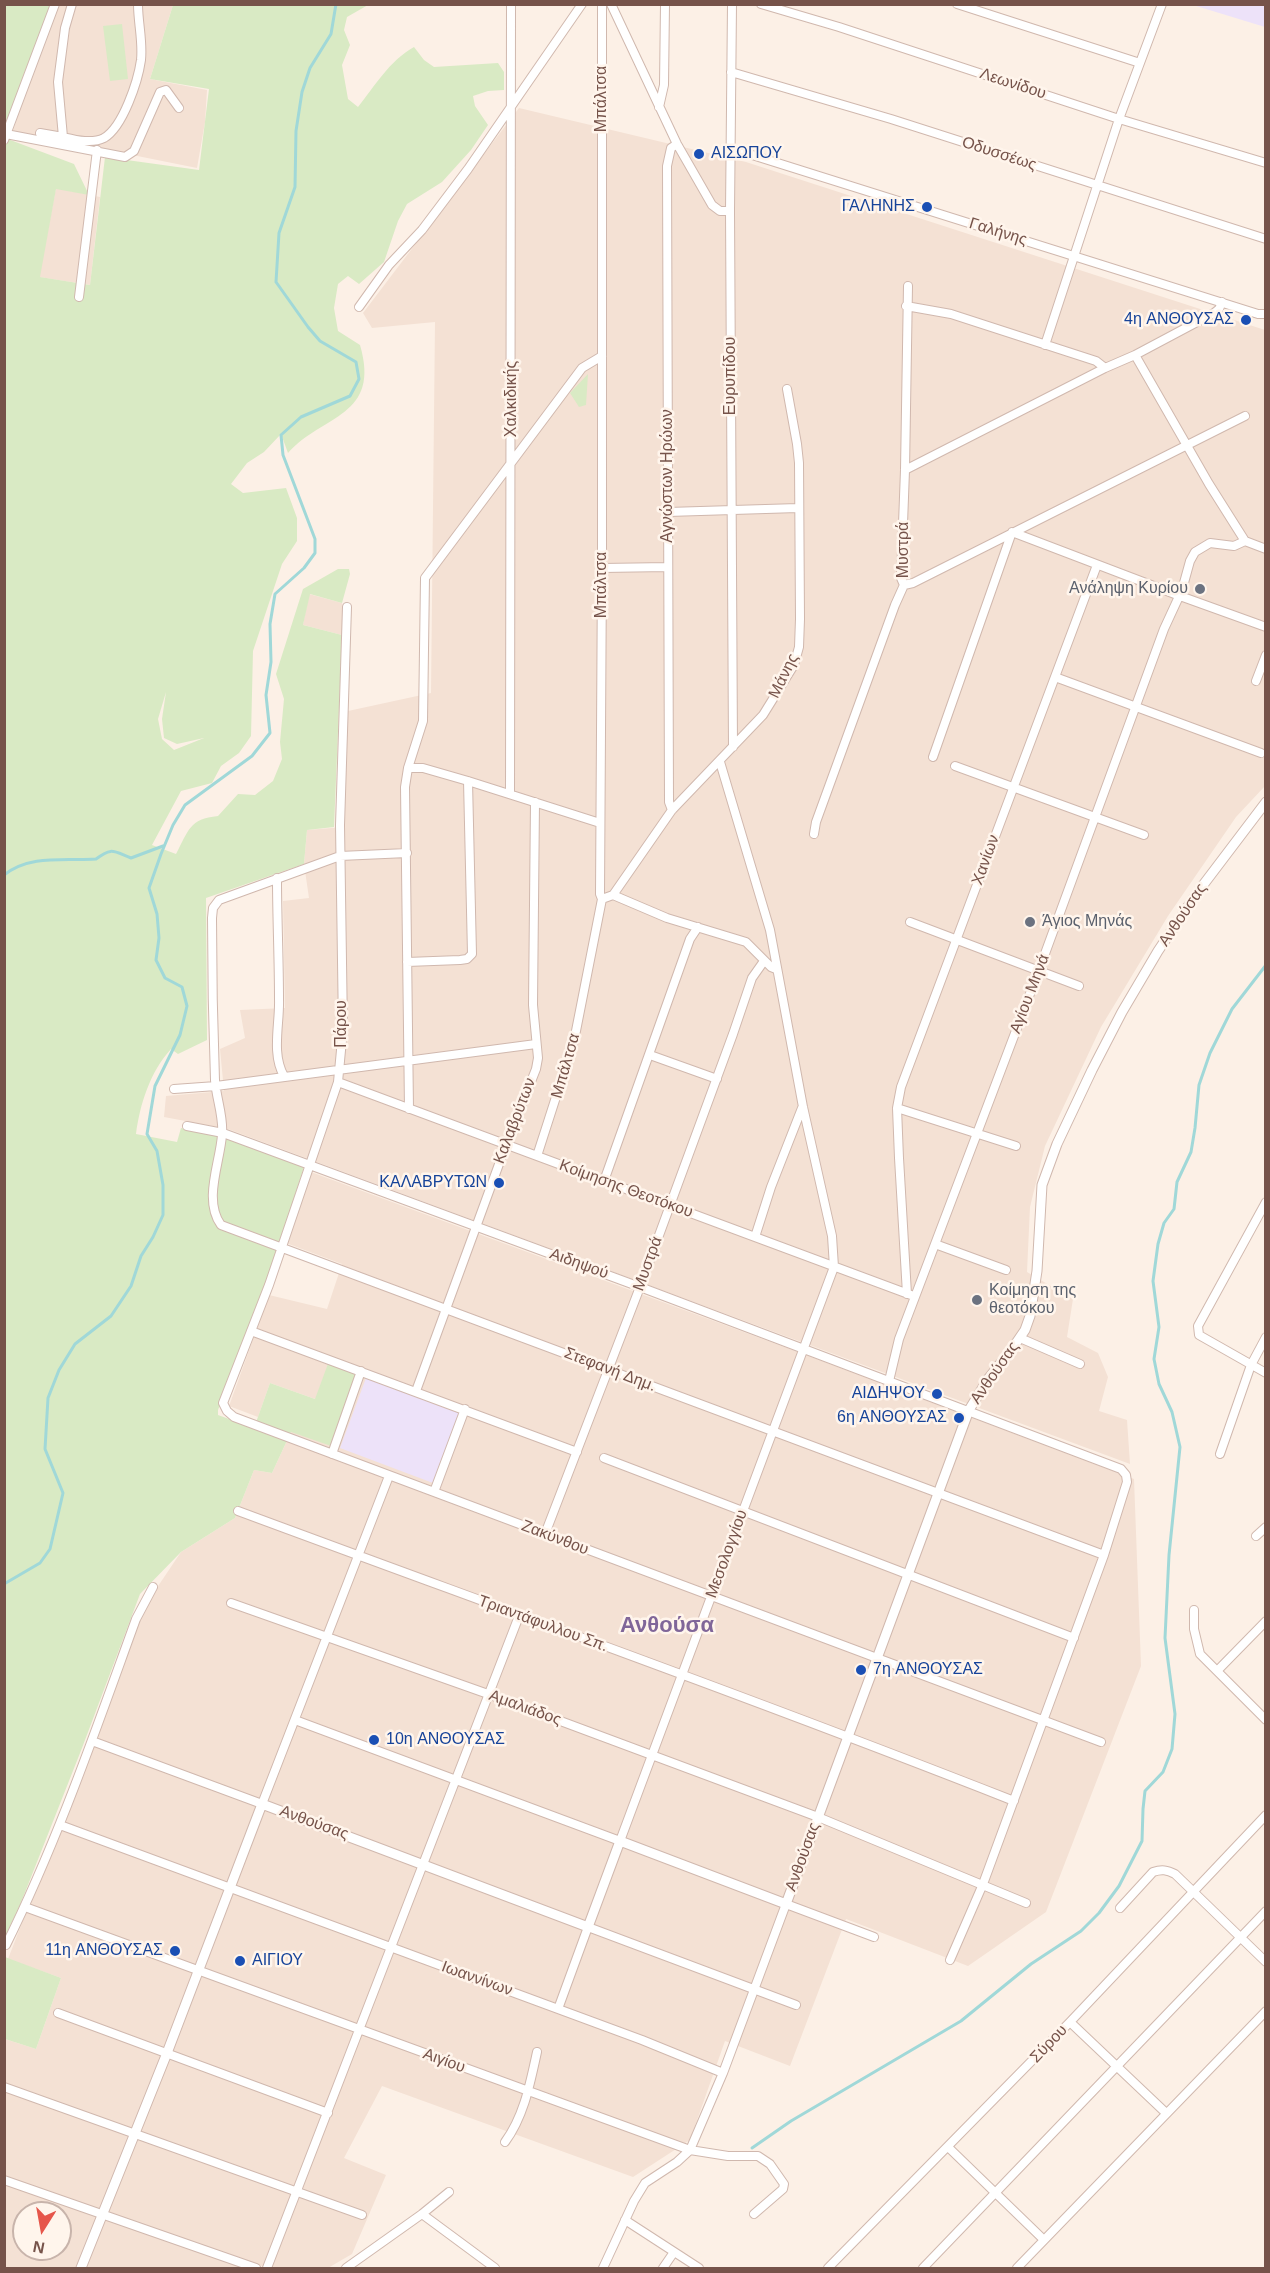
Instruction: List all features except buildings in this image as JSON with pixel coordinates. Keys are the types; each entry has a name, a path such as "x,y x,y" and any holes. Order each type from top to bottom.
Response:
{"street":[{"path":"55,4 5,136 97,150 125,157 130,155 160,92 166,90 179,108"},
{"path":"63,138 58,82 65,28 72,4"},
{"path":"40,133 85,141 103,138 111,132 125,111 141,59 138,4"},
{"name":"Χαλκιδικής","path":"510,794 511,4"},
{"path":"359,306 389,265 429,221 468,169 582,4"},
{"name":"Μπάλτσα","path":"537,1156 574,1041 602,899 600,894 600,823 602,4"},
{"path":"611,4 677,144 712,205 720,210 730,211"},
{"path":"659,107 664,85 665,4"},
{"name":"Ευρυπίδου","path":"732,4 730,211 733,747"},
{"name":"Λεωνίδου","path":"761,4 1119,119 1266,163"},
{"path":"801,16 803,4"},
{"path":"957,4 1140,63"},
{"path":"1045,345 1119,119 1162,4"},
{"name":"Οδυσσέως","path":"731,72 891,119 1266,239"},
{"name":"Αγνώστων Ηρώων","path":"672,810 669,802 667,166 671,148 677,144"},
{"path":"79,297 97,150"},
{"name":"Γαλήνης","path":"731,154 750,154 1258,314 1266,314"},
{"name":"Μυστρά","path":"814,834 816,822 857,708 904,585 901,578 906,470 908,286"},
{"path":"906,470 1214,313 1222,302"},
{"path":"906,306 951,314 1096,361 1105,368"},
{"path":"1135,355 1245,541 1266,549"},
{"path":"409,1109 405,787 408,768 423,721 425,578 582,368 602,356"},
{"name":"Μάνης","path":"613,895 672,810 720,762 772,703 794,665 799,647 800,619 797,444 787,389"},
{"path":"904,585 914,583 1245,416"},
{"path":"668,512 798,508"},
{"path":"1012,532 1179,597 1266,627"},
{"path":"933,757 1012,532"},
{"name":"Αγίου Μηνά","path":"890,1381 911,1295 935,1244 977,1134 1168,618 1179,597 1192,556 1202,545 1213,543 1234,546 1245,541"},
{"name":"Χανίων","path":"911,1295 899,1158 897,1108 900,1087 1096,565"},
{"path":"602,568 668,567"},
{"name":"Πάρου","path":"234,1417 227,1411 223,1402 281,1247 338,1082 340,1070 343,1029 340,856 347,607"},
{"path":"1256,681 1266,655"},
{"path":"1055,677 1261,753"},
{"path":"720,762 770,930 803,1107 832,1236 834,1267"},
{"path":"955,766 1144,836"},
{"path":"408,768 423,768 600,823"},
{"path":"407,962 460,960 467,959 472,954 468,781"},
{"name":"Καλαβρύτων","path":"416,1391 536,1069 538,1058 533,1005 535,802"},
{"name":"Ανθούσας","path":"620,1841 786,1904 969,1410 988,1379 1020,1338 1030,1316 1034,1296 1042,1185 1060,1138 1106,1043 1158,951 1197,893 1266,802"},
{"path":"223,1133 216,1086 213,908 219,900 340,856 407,854"},
{"path":"277,878 278,1063 284,1076"},
{"path":"602,899 613,895 667,918 746,942 764,961 776,969"},
{"path":"909,922 1079,986"},
{"path":"604,1181 690,939 698,927"},
{"name":"Μυστρά","path":"545,1534 640,1287 752,978 764,961"},
{"path":"174,1089 216,1086 536,1044"},
{"path":"650,1055 717,1079"},
{"name":"Κοίμησης Θεοτόκου","path":"338,1082 911,1295"},
{"path":"755,1237 771,1187 803,1107"},
{"path":"897,1108 1016,1146"},
{"name":"Αιδηψού","path":"187,1126 223,1133 309,1164 1120,1468 1126,1474 1127,1482 1104,1555"},
{"name":"Στεφανή Δημ.","path":"223,1133 214,1191 214,1214 221,1225 1104,1555"},
{"path":"1266,1202 1198,1326 1199,1335 1266,1372"},
{"path":"935,1244 1006,1270"},
{"name":"Μεσολογγίου","path":"620,1841 834,1267"},
{"path":"251,1331 577,1452"},
{"path":"1220,1454 1251,1365 1266,1337"},
{"path":"1020,1338 1080,1364"},
{"path":"332,1454 362,1371"},
{"path":"434,1492 465,1409"},
{"name":"Ζακύνθου","path":"234,1417 1101,1742"},
{"path":"604,1458 1074,1638"},
{"path":"92,1741 262,1804 389,1476"},
{"name":"Τριαντάφυλλου Σπ.","path":"238,1511 848,1736 1014,1801"},
{"path":"1256,1536 1266,1527"},
{"path":"950,1960 983,1884 1104,1555"},
{"path":"6,1945 60,1825 136,1619 153,1587"},
{"name":"Αμαλιάδος","path":"231,1603 488,1694 818,1817 1026,1903"},
{"path":"1194,1610 1194,1629 1200,1654 1265,1718"},
{"path":"267,2268 519,1616"},
{"path":"1217,1671 1266,1621"},
{"path":"295,1720 620,1841 558,2009"},
{"name":"Ανθούσας","path":"81,2268 167,2053 262,1804 588,1927"},
{"name":"Σύρου","path":"828,2268 1070,2022 1266,1815"},
{"name":"Ιωαννίνων","path":"60,1825 558,2009 723,2073"},
{"path":"1120,1908 1153,1872 1160,1869 1175,1874 1266,1962"},
{"path":"603,2268 645,2183 677,2162 690,2150 723,2073 786,1904 874,1937"},
{"name":"Αιγίου","path":"25,1907 690,2150 728,2156 758,2156 770,2164 784,2184 783,2189 754,2214"},
{"path":"923,2268 1266,1911"},
{"path":"588,1927 796,2005"},
{"path":"1017,2268 1266,2011"},
{"path":"58,2013 328,2113"},
{"path":"1070,2022 1166,2113"},
{"path":"505,2142 514,2130 528,2091 537,2052"},
{"path":"4,2086 362,2215"},
{"path":"948,2147 1043,2239"},
{"path":"4,2180 256,2268"},
{"path":"346,2268 449,2192"},
{"path":"422,2214 495,2268"},
{"path":"625,2220 699,2268"},
{"path":"663,2268 674,2252"}],"shaded area":[{"path":"53,5 173,5 150,79 207,90 205,122 197,168 13,131"},
{"path":"1193,5 1265,5 1265,27"},
{"path":"519,108 746,162 1265,330 1265,786 1236,817 1168,916 1101,1027 1045,1146 1030,1207 1027,1272 1073,1299 1067,1337 1098,1353 1108,1377 1099,1411 1127,1420 1130,1464 228,1129 164,1117 166,1096 224,1091 220,1049 245,1038 240,1010 285,1008 283,901 309,898 304,864 307,830 344,827 348,711 431,693 435,322 372,328 363,313"},
{"path":"56,188 100,197 90,285 39,277"},
{"path":"309,594 342,603 342,635 303,625"},
{"path":"311,1172 1134,1479 1141,1666 1046,1912 968,1966 846,1919 790,2066 725,2041 690,2140 633,2177 382,2086 344,2158 386,2175 352,2254 328,2268 268,2268 259,2265 257,2268 5,2268 5,2039 36,2049 61,1978 8,1959 144,1607 181,1552 235,1518 254,1470 272,1473 291,1432 315,1399 270,1383 258,1417 229,1406 269,1295 327,1309 342,1264 286,1243"},
{"path":"366,1378 460,1413 433,1483 340,1448"}],"green space":[{"path":"5,5 53,5 5,128"},
{"path":"173,5 368,5 347,17 344,30 350,45 342,65 348,99 358,107 397,59 414,47 424,60 434,67 498,63 504,72 504,90 488,91 473,96 475,106 488,125 471,150 442,182 407,204 398,221 384,262 359,284 348,276 338,284 334,308 338,331 360,345 364,369 363,387 356,401 302,440 288,453 281,434 264,452 247,463 231,484 243,493 286,488 297,518 297,541 282,564 253,651 251,736 239,753 221,766 212,783 181,791 152,845 176,854 187,832 195,823 218,816 238,794 255,795 273,781 282,759 280,742 284,699 276,674 303,589 338,569 349,569 350,574 342,603 310,594 303,625 342,635 334,827 307,830 304,864 206,898 207,1040 178,1054 171,1049 164,1058 147,1089 136,1134 177,1142 181,1128 216,1135 304,1167 265,1288 218,1415 254,1428 270,1383 315,1399 329,1361 358,1371 331,1446 291,1432 272,1473 254,1470 235,1518 181,1552 140,1594 82,1748 20,1905 5,1937 5,138 74,164 89,195 56,189 40,277 90,285 105,157 199,170 209,89 150,79","holes":["166,692 162,719 164,738 177,744 204,738 174,750 162,739 158,719"]},
{"path":"122,24 128,79 110,81 103,26"},
{"path":"588,374 586,405 579,407 570,393"},
{"path":"5,1957 61,1978 36,2049 5,2039"}],"waterway":[{"path":"4,1584 40,1563 50,1549 63,1493 45,1449 48,1398 59,1370 75,1344 111,1316 131,1286 141,1256 163,1215 163,1185 157,1151 147,1134 155,1086 180,1035 187,1006 182,987 165,978 156,960 159,938 157,914 149,888 173,825 185,805 252,756 270,733 266,695 271,662 270,624 275,594 304,568 315,553 315,539 283,455 281,435 301,417 350,396 359,379 356,362 320,341 276,282 279,233 295,187 296,131 302,92 310,68 331,34 336,4"},
{"path":"4,875 14,868 36,861 96,859 113,851 131,858 163,846"},
{"path":"752,2148 791,2121 961,2021 1031,1964 1081,1931 1099,1913 1119,1886 1142,1841 1145,1791 1163,1772 1172,1749 1175,1714 1165,1638 1169,1555 1180,1447 1172,1412 1159,1384 1154,1359 1159,1327 1153,1281 1158,1244 1164,1223 1174,1209 1177,1182 1191,1152 1199,1085 1210,1053 1232,1009 1266,965"}],"place":[{"name":"ΑΙΣΩΠΟΥ","path":"699,154"},
{"name":"ΓΑΛΗΝΗΣ","path":"927,207"},
{"name":"4η ΑΝΘΟΥΣΑΣ","path":"1246,320"},
{"name":"Ανάληψη Κυρίου","path":"1200,589"},
{"name":"Άγιος Μηνάς","path":"1030,922"},
{"name":"ΚΑΛΑΒΡΥΤΩΝ","path":"499,1183"},
{"name":"Κοίμηση της θεοτόκου","path":"977,1300"},
{"name":"ΑΙΔΗΨΟΥ","path":"937,1394"},
{"name":"6η ΑΝΘΟΥΣΑΣ","path":"959,1418"},
{"name":"7η ΑΝΘΟΥΣΑΣ","path":"861,1670"},
{"name":"10η ΑΝΘΟΥΣΑΣ","path":"374,1740"},
{"name":"11η ΑΝΘΟΥΣΑΣ","path":"175,1951"},
{"name":"ΑΙΓΙΟΥ","path":"240,1961"}],"district":[{"name":"Ανθούσα","path":"667,1626"}]}
